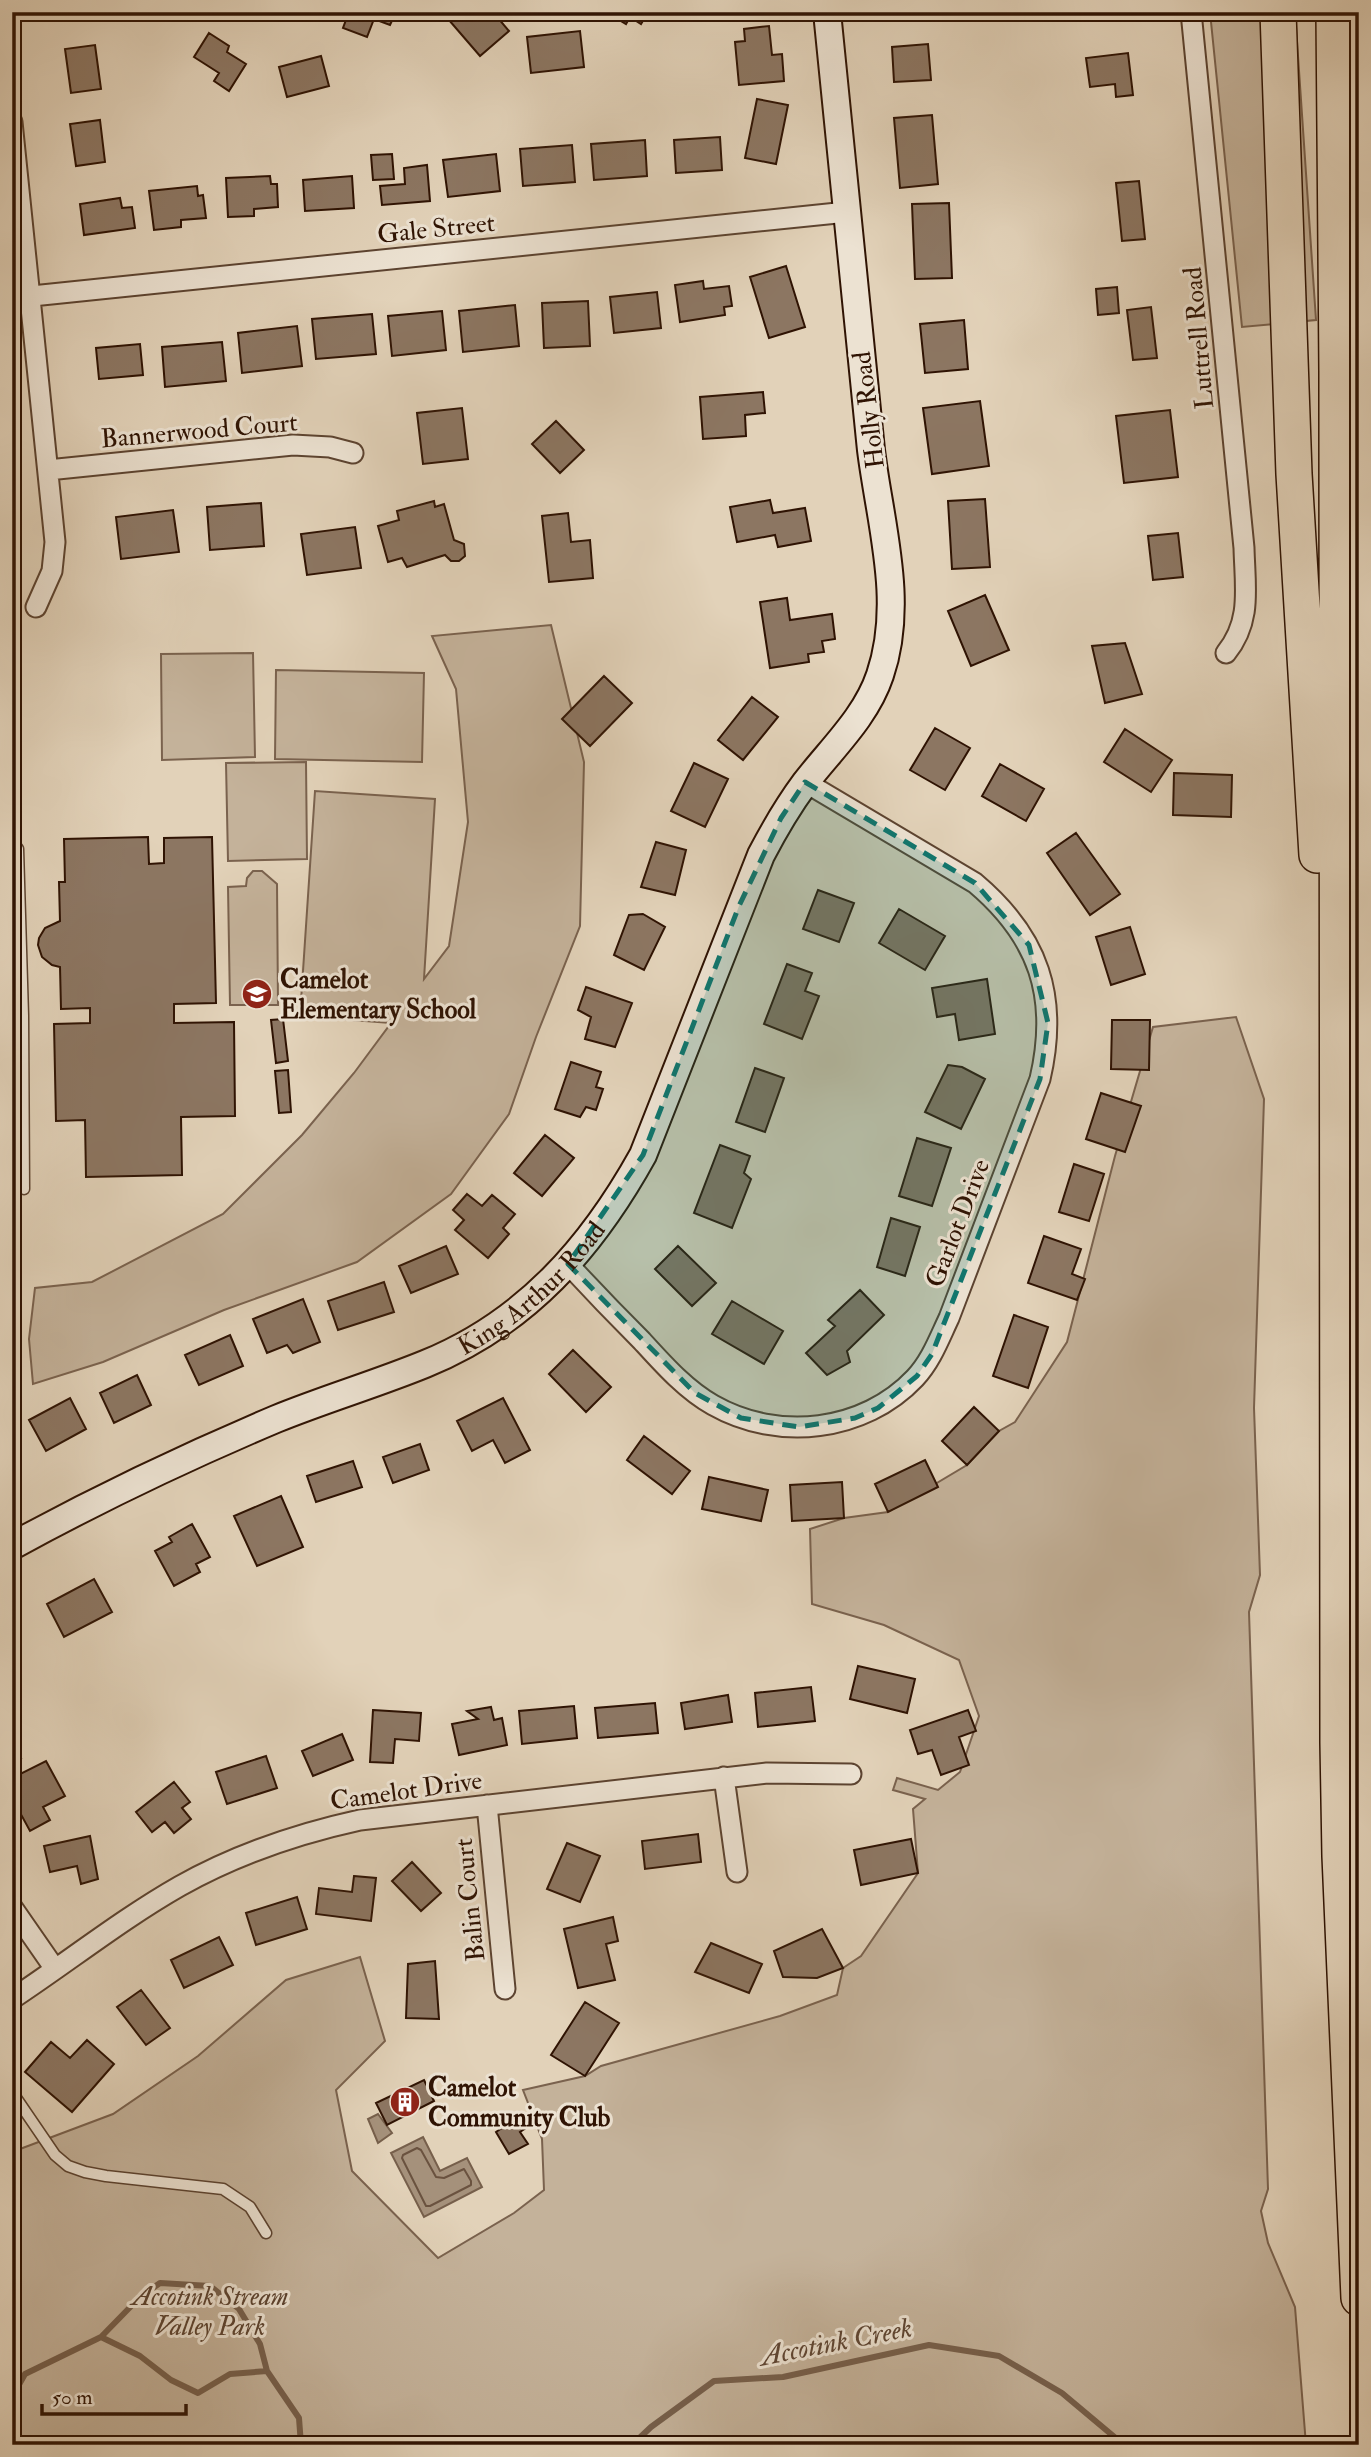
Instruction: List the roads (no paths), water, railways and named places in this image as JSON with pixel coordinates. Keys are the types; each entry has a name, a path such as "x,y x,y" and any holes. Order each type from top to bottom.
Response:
{"highway":[{"path":"1278,12 1294,486 1312,801 1338,1106"},
{"path":"1334,12 1338,371 1340,1856 1359,2298"}],"street":[{"name":"Holly Road","path":"806,782 857,720 870,699 885,660 890,628 888,574 872,453 827,12"},
{"name":"Luttrell Road","path":"1191,12 1244,548 1245,609 1239,638 1226,653"},
{"path":"12,122 32,296 55,542 52,571 36,607"},
{"name":"Gale Street","path":"32,296 847,212"},
{"name":"Bannerwood Court","path":"48,470 293,445 330,447 353,453"},
{"name":"King Arthur Road","path":"12,1546 100,1499 221,1442 305,1407 426,1364 466,1345 540,1292 595,1233 643,1154 761,855 781,818 806,782"},
{"name":"Garlot Drive","path":"568,1264 662,1363 695,1393 741,1418 770,1425 799,1427 826,1425 855,1418 898,1394 917,1376 932,1354 949,1318 1040,1079 1047,1042 1046,995 1029,945 996,900 975,883 806,782"},
{"name":"Camelot Drive","path":"12,2000 178,1887 217,1866 267,1845 312,1831 360,1820 724,1777 767,1773 851,1774"},
{"path":"724,1777 737,1872"},
{"name":"Balin Court","path":"487,1805 505,1989"},
{"path":"12,1907 55,1969"}],"lane":[{"path":"12,841 18,849 24,1189 12,1167 12,1158"},
{"path":"12,2092 55,2155 68,2166 106,2176 223,2189 250,2207 265,2233"}],"water":[{"path":"378,2114 392,2133 378,2143 368,2119"},
{"path":"423,2137 440,2171 467,2158 482,2187 424,2217 391,2153"}],"waterway":[{"name":"Accotink Creek","path":"101,2337 140,2297 160,2283 210,2286 239,2309 260,2344 267,2371"},
{"name":"Accotink Creek","path":"12,2397 25,2374 101,2337 140,2356 171,2380 198,2393 230,2374 267,2371 299,2418 301,2445"},
{"name":"Accotink Creek","path":"632,2445 651,2427 714,2381 783,2377 929,2345 999,2356 1062,2393 1124,2445"}],"place":[{"name":"Camelot Elementary School","path":"257,994"},
{"name":"Camelot Community Club","path":"405,2102"}],"park label":[{"name":"Accotink Stream Valley Park","path":"210,2311"}]}
